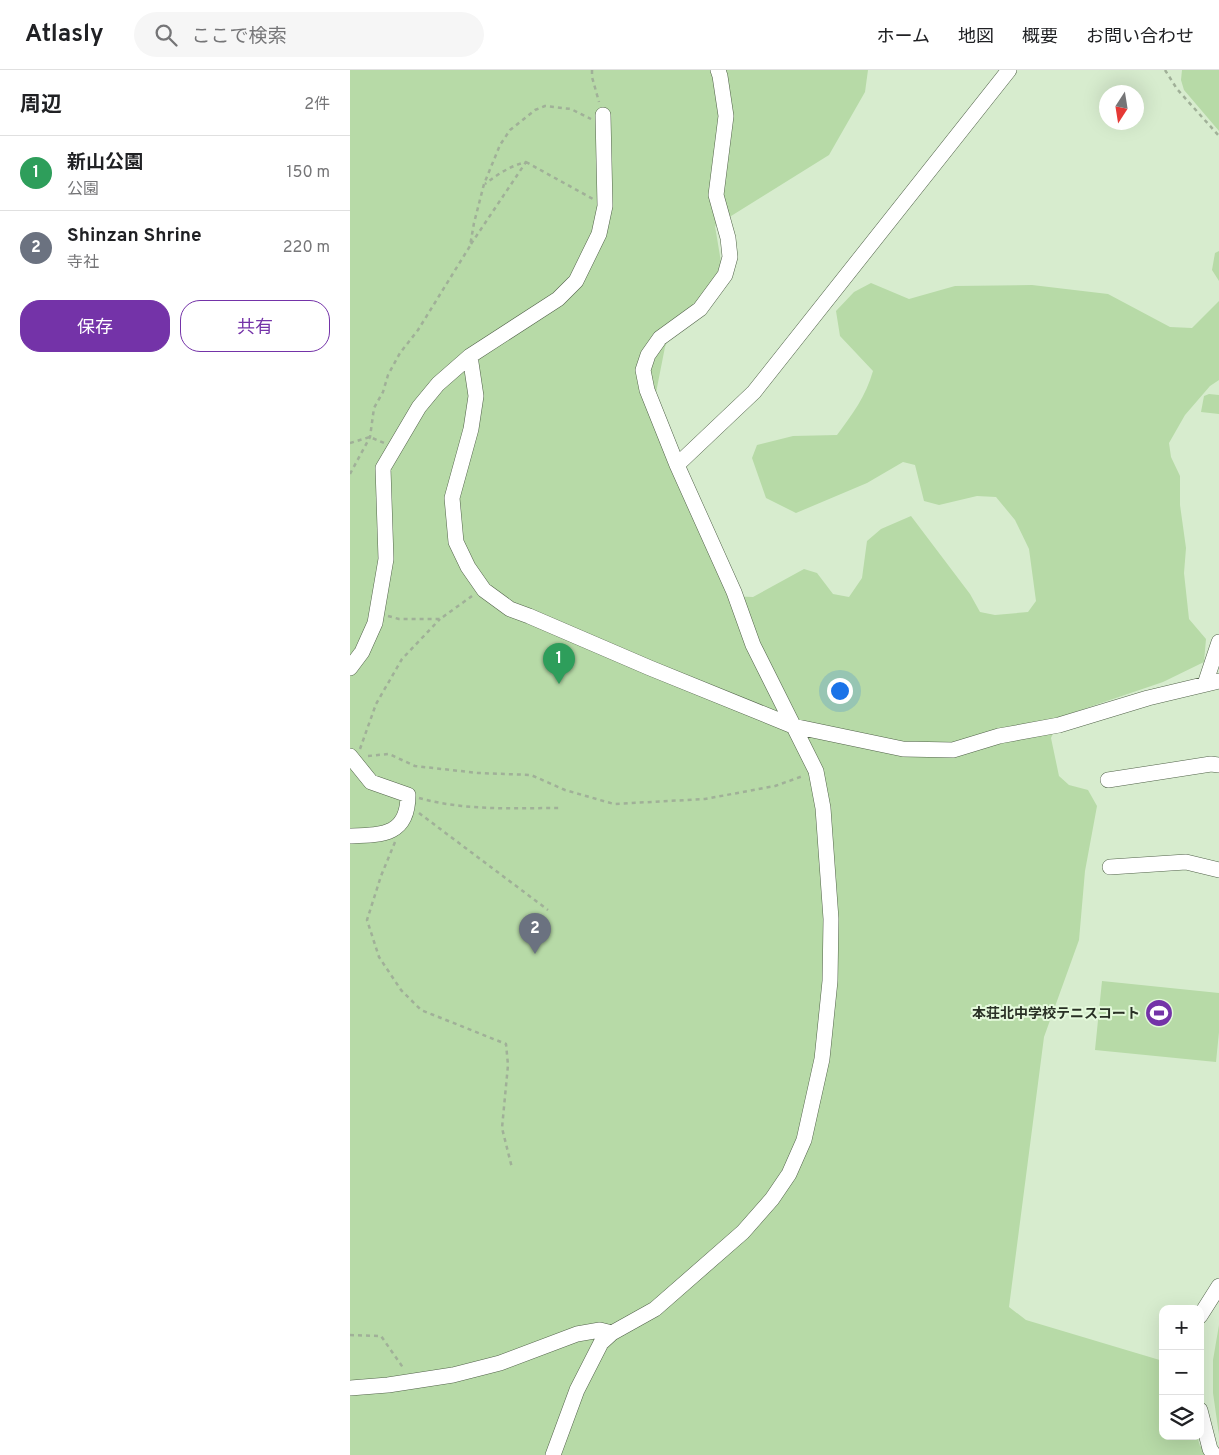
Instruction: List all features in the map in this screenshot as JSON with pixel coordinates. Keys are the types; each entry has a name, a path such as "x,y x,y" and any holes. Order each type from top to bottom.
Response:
{"street":[{"path":"553,1455 577,1390 601,1343 612,1332 655,1310 743,1232 772,1199 789,1174 804,1140 822,1059 830,981 831,919 824,817 816,771 753,645 734,592 677,465 647,390 644,370 648,355 660,338 700,308 725,275 730,257 728,238 716,195 726,116 718,70"},
{"path":"677,465 754,392 1009,70"},
{"path":"350,668 362,652 377,614 386,559 383,468 419,407 438,384 470,356 558,299 576,281 599,234 605,206 602,119"},
{"path":"470,356 476,396 471,429 452,498 456,542 468,567 484,590 510,609 792,726 903,749 953,750 999,736 1059,725 1148,698 1212,683 1219,642"},
{"path":"350,836 372,836 392,830 405,820 408,800 371,782 354,759"},
{"path":"1108,780 1211,764 1219,765"},
{"path":"1110,867 1186,862 1219,870"},
{"path":"1204,1310 1219,1286"},
{"path":"350,1388 453,1375 500,1363 576,1334 600,1330 612,1332"},
{"path":"1204,1426 1210,1449 1214,1455"}],"path":[{"path":"592,70 602,119"},
{"path":"1164,70 1177,89 1219,136"},
{"path":"470,246 484,184 500,145 510,130 535,110 550,106 571,109 602,119"},
{"path":"484,184 500,172 526,162 605,206"},
{"path":"350,474 370,437 374,408 383,392 388,375 526,162"},
{"path":"350,443 370,437 395,447"},
{"path":"484,590 468,598 440,619 402,658 376,704 354,759 389,754 415,766 478,773 531,776 565,790 614,804 705,799 775,786 816,771"},
{"path":"377,614 399,619 440,619"},
{"path":"408,800 480,808 560,808"},
{"path":"408,800 548,910"},
{"path":"405,820 381,876 367,920 379,958 401,990 421,1010 506,1044 508,1065 502,1128 512,1168"},
{"path":"350,1335 381,1336 413,1381"}],"green space":[{"path":"350,70 868,70 865,92 829,155 715,226 721,262 719,271 695,305 676,320 665,347 651,418 728,596 753,597 804,569 817,573 833,594 849,597 862,578 867,541 881,529 911,516 970,594 980,612 995,615 1028,612 1036,601 1029,549 1015,520 996,497 977,496 939,505 924,501 915,465 903,462 867,483 796,513 766,498 752,458 757,445 793,436 837,435 867,389 873,371 840,336 836,311 854,292 871,283 909,299 955,286 1032,285 1108,294 1170,327 1192,328 1219,301 1219,380 1210,386 1185,415 1169,443 1171,457 1180,476 1180,505 1186,548 1184,573 1189,619 1206,639 1204,662 1163,682 1060,717 1051,738 1059,776 1069,785 1088,790 1097,806 1085,871 1079,940 1044,1037 1009,1307 1026,1320 1159,1360 1159,1440 1198,1440 1200,1446 1219,1453 1219,1455 350,1455"},
{"path":"1182,70 1219,70 1219,131 1184,90 1181,80"},
{"path":"1219,251 1219,281 1212,270 1215,253"},
{"path":"1209,394 1219,395 1219,414 1201,412 1204,396"},
{"name":"本荘北中学校テニスコート","path":"1102,981 1219,993 1219,1032 1216,1062 1095,1050"},
{"path":"1219,1325 1219,1435 1213,1393 1213,1360"}],"place":[{"name":"新山公園","path":"559,684"},
{"name":"Shinzan Shrine","path":"535,954"},
{"name":"本荘北中学校テニスコート","path":"1159,1013"}]}
